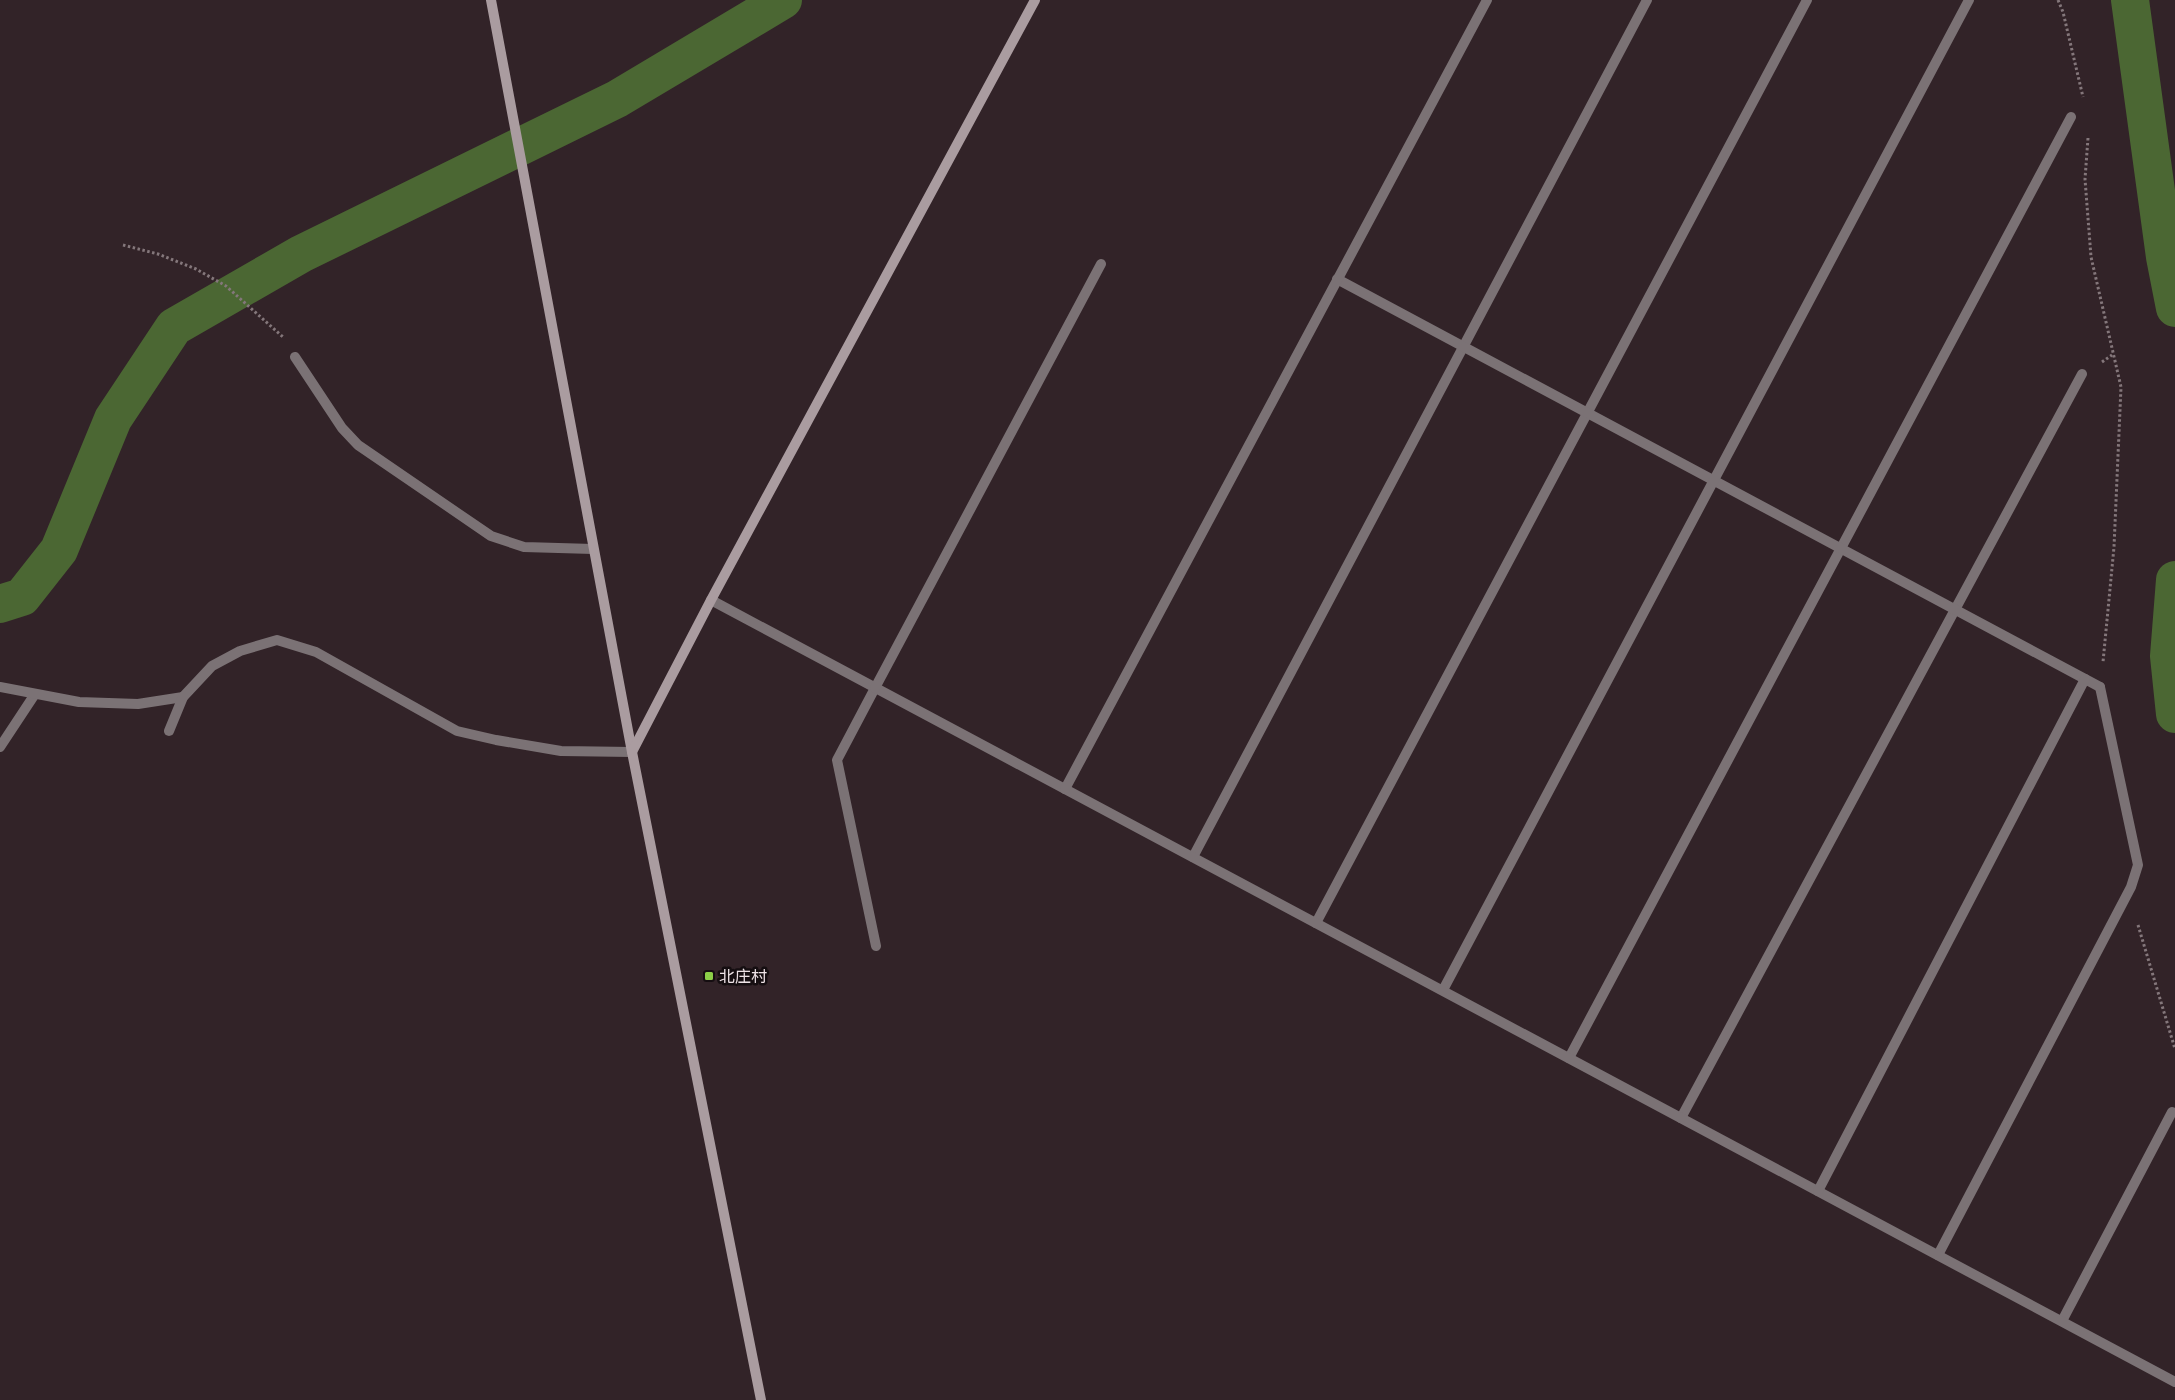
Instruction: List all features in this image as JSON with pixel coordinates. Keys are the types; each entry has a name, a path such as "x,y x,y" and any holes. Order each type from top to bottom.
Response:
{"street":[{"path":"491,0 632,752 761,1400"},
{"path":"632,752 711,600 1035,0"},
{"path":"1065,789 1487,0"},
{"path":"1193,857 1647,0"},
{"path":"1316,923 1807,0"},
{"path":"1443,990 1969,0"},
{"path":"1569,1058 2071,117"},
{"path":"876,946 837,760 1101,264"},
{"path":"1337,279 2100,687 2138,865 2131,887 1938,1255"},
{"path":"295,357 342,428 358,445 491,536 524,548 593,549"},
{"path":"1681,1118 2082,374"},
{"path":"711,600 2175,1382"},
{"path":"169,731 183,697 212,666 240,651 277,640 316,652 457,731 561,751 632,752"},
{"path":"1818,1191 2085,680"},
{"path":"0,687 79,702 138,704 183,697"},
{"path":"0,747 35,694"},
{"path":"2062,1322 2172,1112"}],"path":[{"path":"2058,0 2063,12 2083,99"},
{"path":"2089,131 2084,179 2092,257 2121,387 2114,547 2100,687"},
{"path":"123,245 158,254 196,269 226,286 282,335 295,357"},
{"path":"2131,887 2140,935 2175,1049"}],"waterway":[{"path":"0,604 22,597 59,550 113,419 174,327 301,254 617,99 783,0"},
{"path":"2130,0 2165,257 2175,308"},
{"path":"2175,580 2169,656 2175,714"}],"place":[{"name":"北庄村","path":"709,976"}]}
